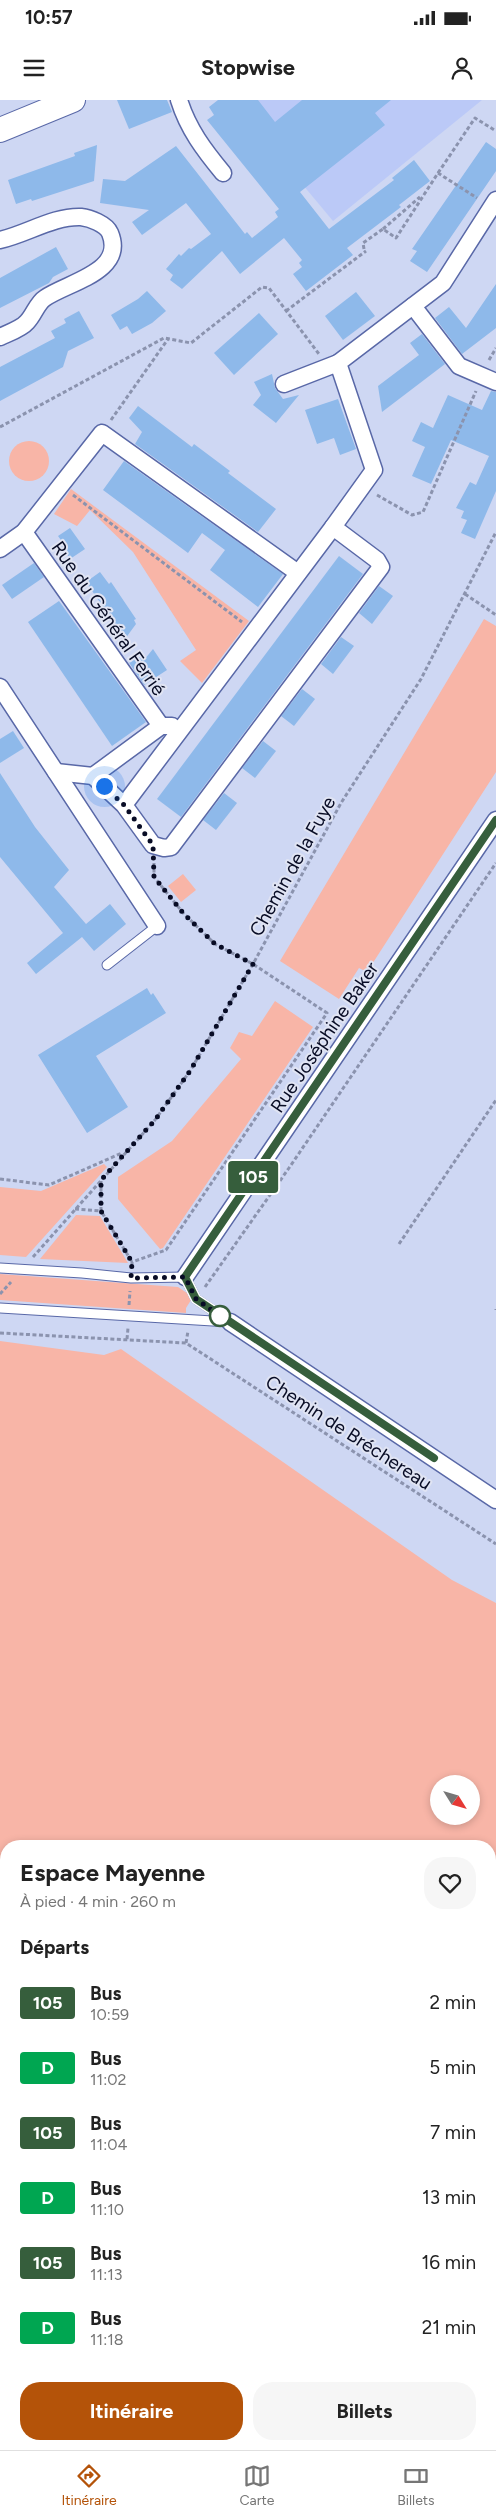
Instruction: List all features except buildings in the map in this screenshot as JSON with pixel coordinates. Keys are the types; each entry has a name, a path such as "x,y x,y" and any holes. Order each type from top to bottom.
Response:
{"main road":[{"path":"0,130 73,100"}],"street":[{"path":"179,100 184,115 199,144 223,173"},
{"path":"284,384 333,365 413,306 442,282 496,200"},
{"path":"0,240 55,221 82,217 99,222 109,230 113,242 111,258 102,269 43,299 26,323 0,337"},
{"path":"413,306 459,366 489,379"},
{"path":"124,805 374,470 333,365"},
{"path":"0,549 24,532 102,433 298,573"},
{"path":"56,772 93,776 124,805 153,845 164,848 171,846 381,567 377,560 333,527"},
{"name":"Rue du Général Ferrié","path":"24,532 161,726"},
{"path":"0,687 156,926"},
{"path":"93,776 161,726 184,726"},
{"name":"Rue Joséphine Baker","path":"185,1277 496,820"},
{"path":"230,1322 496,1500"}],"lane":[{"path":"107,965 156,926"},
{"path":"3,1268 131,1278 185,1277 196,1299 230,1322"},
{"path":"0,1308 230,1322"}],"path":[{"path":"383,229 396,238 475,118 496,131"},
{"path":"438,172 479,200"},
{"path":"286,311 365,250 363,242 383,229 424,193"},
{"path":"0,427 164,338 191,343 262,287 269,288 286,311 333,365"},
{"path":"102,433 168,339"},
{"path":"363,486 412,516 423,512 489,379 496,348"},
{"path":"61,486 254,632"},
{"name":"Chemin de la Fuye","path":"66,1219 155,1120 190,1071 253,964 341,803 421,679 496,532"},
{"path":"465,594 496,615"},
{"path":"132,1262 166,1250 327,1013 253,964 215,944 184,914 154,877 153,845"},
{"path":"196,1299 289,1168 496,863"},
{"path":"399,1244 496,1100"},
{"path":"0,1179 49,1185 125,1152"},
{"path":"101,1180 101,1211 132,1262 127,1339"},
{"path":"75,1209 101,1211"},
{"path":"0,1333 186,1343 190,1319"},
{"name":"Chemin de Bréchereau","path":"186,1343 496,1544"}],"shaded area":[{"path":"232,100 482,100 333,221"},
{"path":"29,441 43,447 49,461 43,475 29,481 15,475 9,461 15,447"},
{"path":"71,489 249,621 202,683 180,661 196,650 133,552 90,510 77,526 54,514"},
{"path":"484,619 496,626 496,772 367,972 359,968 339,999 280,961"},
{"path":"183,874 196,890 181,902 168,886"},
{"path":"275,1001 313,1027 163,1248 160,1249 118,1199 118,1177 172,1141 241,1059 230,1048 239,1032 252,1036"},
{"path":"104,1164 107,1167 26,1257 0,1255 0,1187 41,1191"},
{"path":"76,1215 100,1216 128,1263 40,1259"},
{"path":"0,1274 178,1287 193,1297 186,1308 186,1313 0,1300"},
{"path":"0,1341 104,1355 121,1349 452,1580 496,1603 496,1840 0,1840"}],"bus line":[{"name":"105","path":"434,1458 196,1299 185,1277 496,820"}],"route":[{"path":"104,786 124,805 153,845 154,877 184,914 215,944 253,964 190,1071 155,1120 101,1180 101,1211 132,1262 131,1278 185,1277 196,1299 220,1316"}]}
